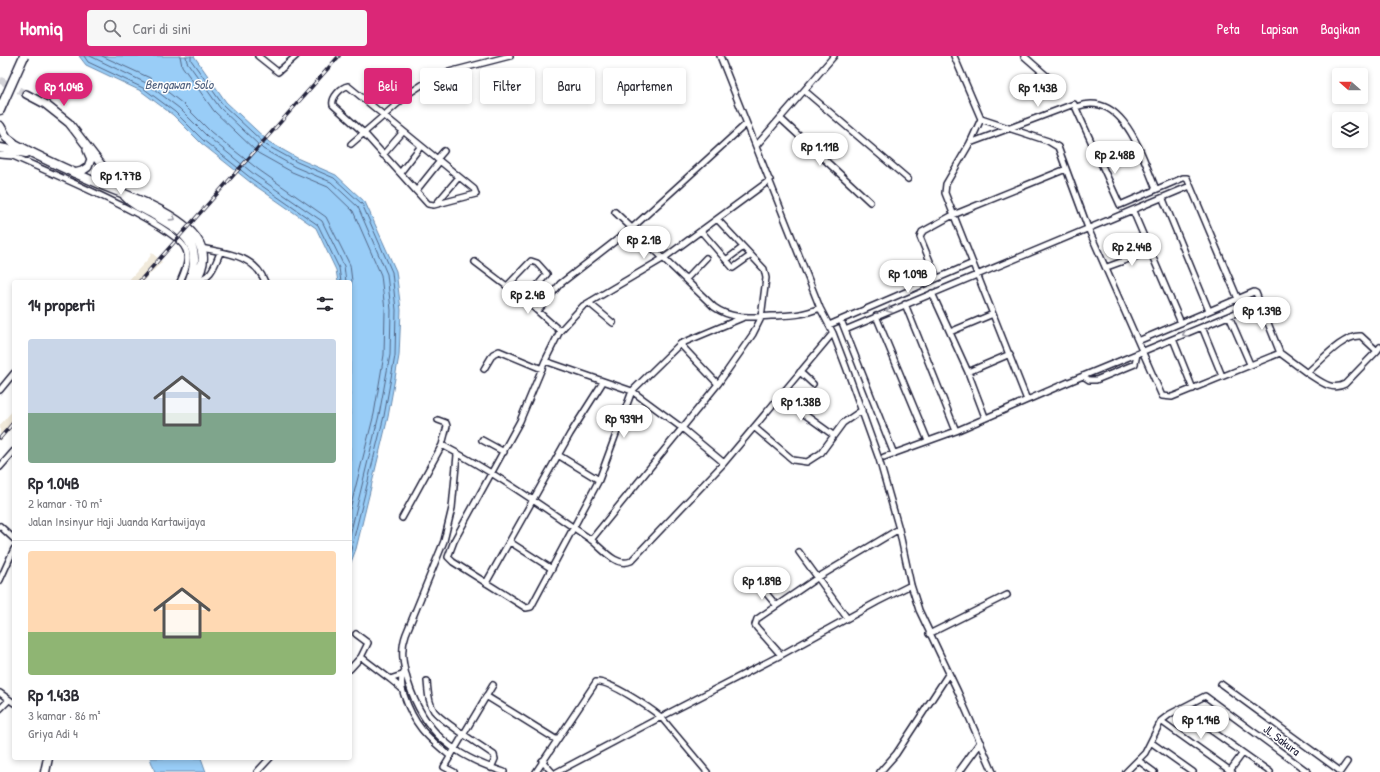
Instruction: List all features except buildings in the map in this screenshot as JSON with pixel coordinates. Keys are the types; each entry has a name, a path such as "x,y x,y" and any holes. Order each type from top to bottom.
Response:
{"main road":[{"path":"1,108 24,56"},
{"path":"26,94 45,104 69,122 138,211 168,224 189,242 194,253 195,262 193,280"},
{"path":"0,126 7,138 44,159 125,196 134,197 175,218 193,234 201,248 202,264 194,280"},
{"path":"74,173 82,172 90,165 91,159 83,140"},
{"path":"0,148 13,150 44,159"},
{"path":"45,772 48,760"}],"street":[{"path":"258,56 278,72 296,56"},
{"path":"351,144 384,117 411,92 437,75 510,56"},
{"path":"720,56 820,308 833,333 862,410 899,529 911,585 919,610 993,772"},
{"path":"756,146 781,119 834,56"},
{"path":"954,56 981,119 970,143 944,190 1027,400"},
{"path":"1024,56 1057,85"},
{"path":"344,87 349,87 403,132 474,188 476,194 435,205 428,204 364,133 333,105 334,98 344,87"},
{"path":"805,91 908,179"},
{"path":"1076,107 1094,103 1104,107 1123,120 1131,132 1156,189"},
{"path":"970,143 1074,104 1123,214"},
{"path":"781,119 870,202"},
{"path":"981,119 1056,145 1088,228 1162,396 1172,397 1280,353"},
{"path":"538,311 560,284 632,228 746,124"},
{"path":"383,155 403,132"},
{"path":"400,173 421,146"},
{"path":"416,191 444,151"},
{"path":"0,155 13,156 138,211 174,236 185,249 187,257 186,267 181,280"},
{"path":"937,278 920,237 921,233 953,215 1066,169"},
{"path":"435,205 459,177"},
{"path":"1120,205 1185,177 1238,298"},
{"path":"742,318 680,344 632,391 600,480 530,608 526,608 449,558 448,554 454,541 520,421 545,361 560,331 583,306 664,258 770,180"},
{"path":"845,330 1190,186"},
{"path":"1163,198 1210,311"},
{"path":"1133,211 1181,323"},
{"path":"615,212 719,310 742,318 761,318 797,316 820,308"},
{"path":"591,540 718,384 753,334 761,318 765,274 717,219"},
{"path":"701,231 734,268 750,256"},
{"path":"201,248 220,253 232,253 255,265 260,270 264,280"},
{"path":"726,260 742,248"},
{"path":"1106,267 1150,251"},
{"path":"198,280 211,274 220,253"},
{"path":"686,279 706,258"},
{"path":"507,286 531,261 537,263 547,274 525,300"},
{"path":"475,262 525,300 560,331"},
{"path":"829,325 973,263"},
{"path":"1138,341 1254,292 1256,293 1280,353 1307,373 1327,385 1338,387 1345,384 1379,349 1363,337 1354,336 1341,343 1307,373"},
{"path":"932,293 968,372 985,417"},
{"path":"589,303 613,323"},
{"path":"884,457 956,431 985,417 1260,303"},
{"path":"905,304 956,431"},
{"path":"950,332 993,314"},
{"path":"876,316 928,441"},
{"path":"1229,316 1250,364"},
{"path":"841,320 894,454"},
{"path":"1202,327 1222,376"},
{"path":"442,445 492,474 534,501 591,540 618,561 624,563 631,561 724,463 833,333"},
{"path":"1173,339 1193,389"},
{"path":"680,344 718,384"},
{"path":"484,369 493,354 498,351 542,369"},
{"path":"968,372 1010,354"},
{"path":"1083,376 1089,380 1096,380 1135,364 1137,354"},
{"path":"545,361 632,391 682,428 724,463"},
{"path":"800,372 813,384"},
{"path":"0,390 12,375"},
{"path":"486,583 534,501 558,455 603,382"},
{"path":"780,396 833,435"},
{"path":"754,427 793,460 807,462 821,453 843,423 862,410"},
{"path":"402,518 442,445 447,426 446,423 438,420"},
{"path":"482,440 504,452"},
{"path":"0,467 12,453"},
{"path":"450,756 423,732 412,718 402,688 404,673 402,650 403,642 444,541 452,508 457,455"},
{"path":"558,455 600,480"},
{"path":"0,526 12,537"},
{"path":"781,655 755,625 758,617 817,578 899,529"},
{"path":"444,541 454,541"},
{"path":"510,542 552,569"},
{"path":"799,552 847,618"},
{"path":"0,580 12,553"},
{"path":"557,772 911,585"},
{"path":"761,587 776,605"},
{"path":"929,634 1007,595"},
{"path":"352,667 361,657 368,643 356,634"},
{"path":"361,657 402,688"},
{"path":"390,679 404,673"},
{"path":"404,673 420,712 429,727 454,750 466,757 504,772"},
{"path":"880,772 896,754 949,673"},
{"path":"427,681 428,696 434,710 494,755 495,759 491,768"},
{"path":"536,772 594,684 598,681 604,682 641,702 661,717 704,771"},
{"path":"1221,684 1340,772 1347,762"},
{"path":"454,772 443,770 493,685"},
{"path":"0,693 12,702"},
{"path":"486,696 557,740"},
{"name":"Jl. Sakura","path":"1181,708 1205,696 1308,772"},
{"path":"0,709 8,700"},
{"path":"407,706 420,712"},
{"path":"1126,772 1139,761 1152,743 1161,721 1181,708 1270,772"},
{"path":"1161,721 1230,772 1243,753"},
{"path":"959,772 980,743"},
{"path":"1152,743 1193,772"},
{"path":"257,772 268,760"},
{"path":"542,761 552,772"},
{"path":"1139,761 1154,772"}],"shaded area":[{"path":"152,253 162,262 144,280 129,280"},
{"path":"12,411 12,427 0,441 0,425"}],"water":[{"name":"Bengawan Solo","path":"79,56 194,56 226,102 269,142 299,159 336,175 365,202 396,271 401,310 399,356 388,417 356,549 352,560 352,280 338,280 336,270 316,228 250,182 201,143 173,115 141,91 86,65"},
{"path":"151,760 202,760 206,772 155,772"}],"tunnel":[{"path":"0,80 26,94"}],"railway":[{"path":"141,280 339,56"},
{"path":"0,438 12,424"}]}
